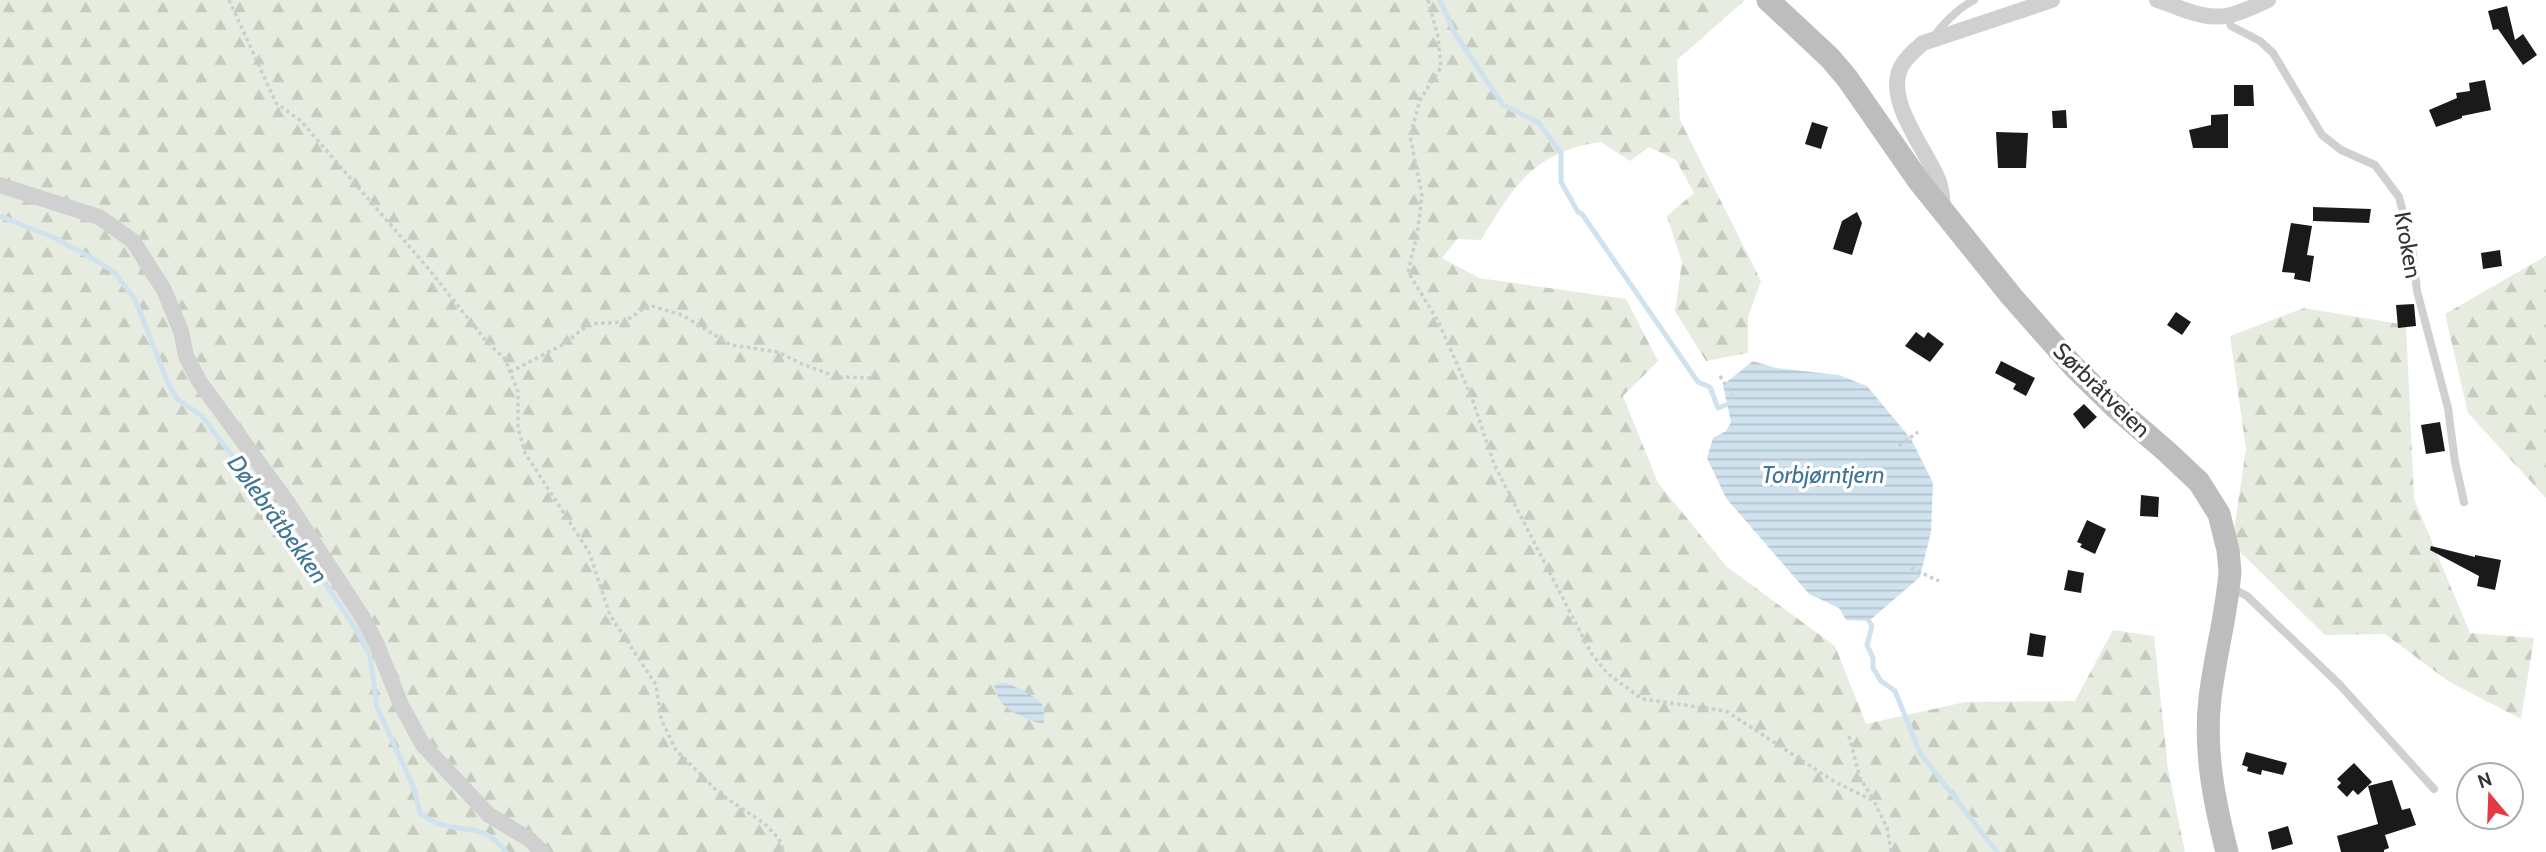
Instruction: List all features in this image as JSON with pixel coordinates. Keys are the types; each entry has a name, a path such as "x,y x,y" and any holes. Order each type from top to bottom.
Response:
{"street":[{"name":"Sørbråtveien","path":"1768,0 1830,58 1847,78 1918,180 1986,266 2074,367 2199,482 2219,514 2228,550 2229,587 2210,697 2208,726 2211,772 2227,852"},
{"path":"1942,208 1938,178 1911,128 1898,92 1899,73 1909,55 1923,43 2052,0"},
{"path":"2157,0 2203,16 2228,17 2268,0"},
{"path":"0,185 99,217 133,241 164,290 181,331 186,356 199,381 285,499 363,618 401,705 423,745 489,815 529,839 542,852"}],"lane":[{"path":"1933,40 1939,30 1974,0"},
{"name":"Kroken","path":"2228,17 2231,26 2260,41 2273,53 2322,135 2341,150 2375,165 2399,197 2412,246 2417,291 2448,408 2455,462 2464,502"},
{"path":"2229,587 2247,596 2339,684 2434,789"}],"path":[{"path":"229,0 276,103 301,121 427,267 487,342 505,359 517,391 518,428 524,453 589,552 610,615 656,685 661,719 676,750 719,793 765,824 779,839 784,852"},
{"path":"1428,0 1438,37 1441,67 1420,100 1410,136 1422,195 1417,236 1408,272 1438,321 1472,398 1494,464 1591,653 1607,673 1642,699 1726,711 1835,782 1874,801"},
{"path":"510,372 564,344 589,324 624,322 649,305 682,315 731,345 778,352 837,377 871,379"},
{"path":"1720,376 1732,395"},
{"path":"1899,446 1918,432"},
{"path":"1911,568 1939,581"},
{"path":"1849,736 1860,778 1887,828 1891,852"}],"green space":[{"path":"0,0 1745,0 1677,60 1680,120 1761,281 1748,317 1748,353 1706,361 1675,311 1682,262 1667,216 1694,193 1676,160 1649,147 1630,161 1601,142 1558,154 1528,174 1515,188 1481,240 1457,239 1442,258 1479,278 1626,299 1658,361 1623,396 1658,483 1727,567 1835,646 1866,724 1965,702 2075,701 2113,630 2154,636 2168,769 2185,852 0,852"},
{"path":"2546,256 2546,498 2468,413 2445,314"},
{"path":"2304,308 2406,325 2414,499 2470,633 2534,638 2521,719 2448,681 2385,634 2325,635 2232,544 2246,449 2230,336"}],"water":[{"name":"Torbjørntjern","path":"1753,361 1776,368 1839,375 1867,386 1911,439 1933,483 1931,532 1920,577 1869,621 1846,620 1839,608 1809,594 1726,498 1707,458 1713,438 1726,431 1731,422 1723,385"},
{"path":"1003,682 1041,703 1044,724 1021,716 1004,706 994,685"}],"building":[{"path":"2507,6 2515,40 2523,34 2537,55 2523,65 2498,29 2493,30 2488,11"},
{"path":"2485,80 2491,110 2462,116 2436,127 2429,110 2457,98 2456,93 2470,91 2469,83"},
{"path":"2234,85 2253,85 2254,106 2234,106"},
{"path":"2066,110 2067,128 2053,128 2052,111"},
{"path":"2228,114 2228,148 2193,148 2189,130 2211,125 2211,115"},
{"path":"1812,122 1828,127 1821,149 1805,144"},
{"path":"1996,132 2028,133 2026,168 1998,168"},
{"path":"2313,207 2371,209 2369,223 2313,221"},
{"path":"1857,212 1862,223 1852,255 1833,249 1842,221"},
{"path":"2291,223 2312,226 2307,255 2314,256 2310,282 2294,279 2295,273 2282,272"},
{"path":"2500,250 2502,266 2483,269 2481,253"},
{"path":"2414,304 2416,326 2398,328 2396,305"},
{"path":"2176,312 2191,322 2182,335 2167,325"},
{"path":"1916,332 1924,338 1928,332 1944,344 1930,362 1905,346"},
{"path":"2001,361 2035,378 2026,396 2013,389 2016,384 1995,373"},
{"path":"2084,404 2097,417 2084,429 2073,414"},
{"path":"2440,422 2445,451 2426,454 2421,425"},
{"path":"2141,495 2159,497 2158,517 2140,516"},
{"path":"2087,520 2106,529 2095,554 2080,547 2082,544 2077,542"},
{"path":"2431,546 2475,557 2501,560 2495,590 2477,586 2479,576 2430,550"},
{"path":"2068,570 2084,573 2081,593 2064,590"},
{"path":"2030,633 2046,636 2043,657 2027,655"},
{"path":"2246,752 2287,763 2283,775 2262,770 2261,775 2247,771 2248,767 2242,765"},
{"path":"2354,763 2372,782 2358,795 2353,790 2347,797 2337,787 2341,783 2337,779"},
{"path":"2392,780 2402,810 2410,808 2416,825 2385,835 2389,848 2384,852 2341,852 2337,836 2378,824 2368,786"},
{"path":"2288,826 2293,844 2272,850 2268,832"}],"waterway":[{"path":"1440,0 1454,32 1503,105 1538,122 1561,153 1561,182 1578,212 1582,214 1698,382 1710,387 1718,408 1726,405"},
{"name":"Dølebråtbekken","path":"0,216 57,239 114,272 135,299 167,381 177,399 202,416 306,554 357,631 370,656 377,707 414,788 420,813 440,824 484,833 506,852"},
{"path":"1869,621 1872,626 1867,645 1873,658 1873,668 1881,681 1895,691 1920,753 1997,852"}]}
